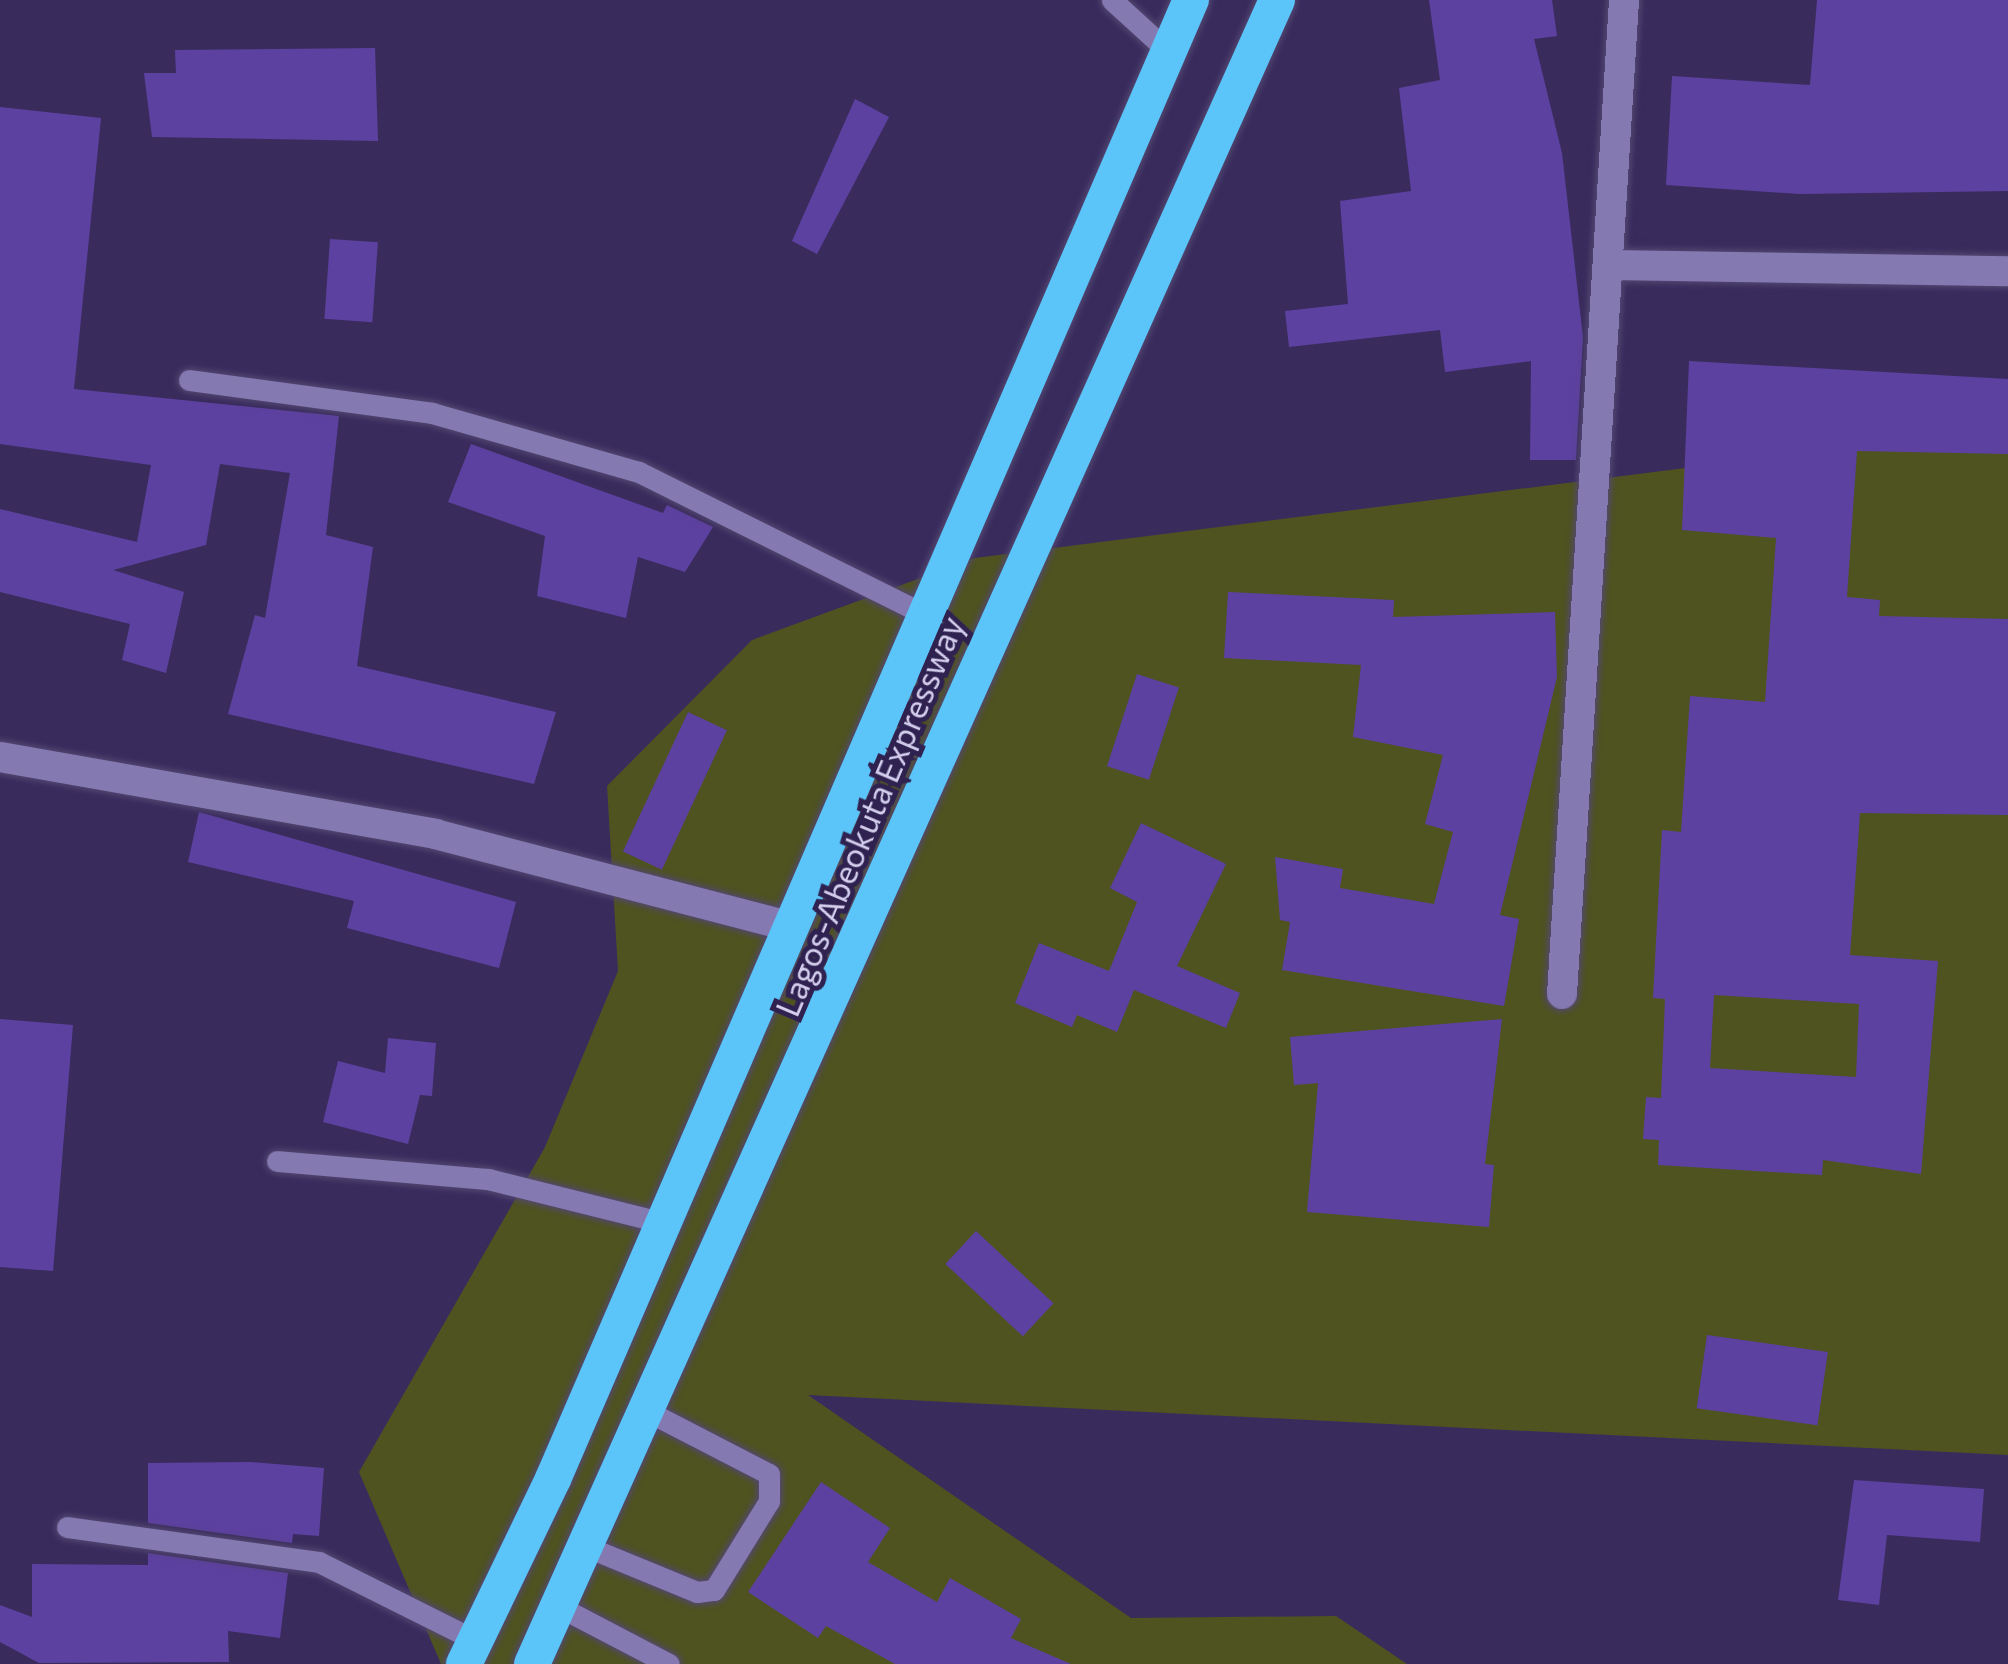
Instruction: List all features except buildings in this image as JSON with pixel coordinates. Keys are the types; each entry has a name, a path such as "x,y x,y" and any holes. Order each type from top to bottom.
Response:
{"highway":[{"name":"Lagos-Abeokuta Expressway","path":"470,1652 664,1223 1191,0"},
{"name":"Lagos-Abeokuta Expressway","path":"532,1664 1277,0"}],"street":[{"path":"1562,994 1624,0"},
{"path":"1609,266 2008,271"},
{"path":"0,757 435,833 793,927"}],"lane":[{"path":"1112,0 1168,52"},
{"path":"189,380 432,413 639,472 926,615"},
{"path":"277,1161 488,1179 664,1223"},
{"path":"585,1546 697,1592 714,1590 769,1501 770,1474 647,1411"},
{"path":"67,1528 319,1562 470,1652"},
{"path":"558,1606 669,1664"}],"green space":[{"path":"2008,427 2008,1455 808,1395 1131,1618 1336,1616 1407,1664 441,1664 359,1472 545,1147 618,971 607,786 752,640 975,558"}]}
